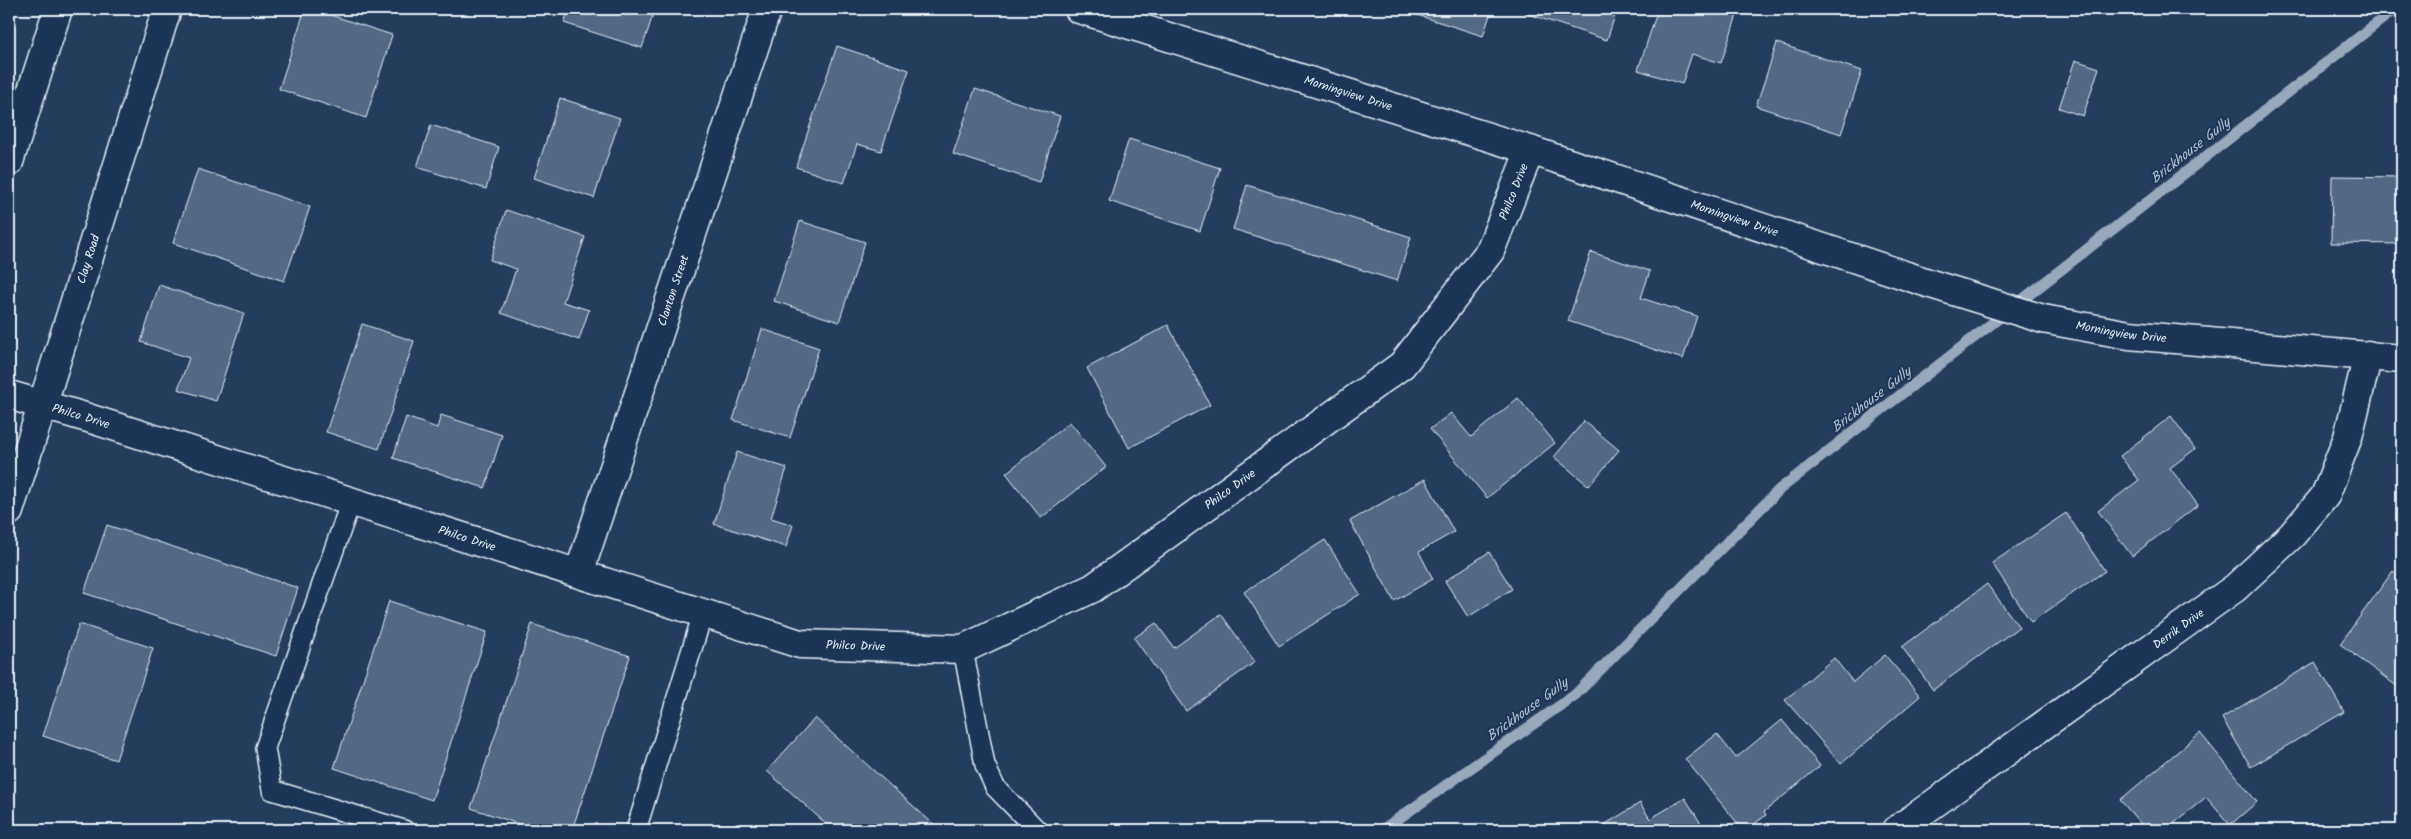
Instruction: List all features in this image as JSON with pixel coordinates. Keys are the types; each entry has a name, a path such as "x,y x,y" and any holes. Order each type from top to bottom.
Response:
{"street":[{"path":"9,162 58,9"},
{"name":"Clay Road","path":"9,511 167,9"},
{"name":"Clanton Street","path":"579,573 767,9"},
{"name":"Morningview Drive","path":"1079,9 1530,150 1931,284 2043,318 2129,336 2402,359"},
{"name":"Philco Drive","path":"9,395 351,501 800,644 963,649 1093,588 1402,365 1490,251 1530,150"},
{"name":"Derrik Drive","path":"1897,830 2235,588 2292,535 2326,496 2348,437 2368,355"}],"lane":[{"path":"351,501 265,748 272,790 404,830"},
{"path":"636,830 703,613"},
{"path":"963,649 985,764 995,787 1037,830"}],"building":[{"path":"305,9 312,9 392,35 366,118 279,89"},
{"path":"569,9 655,9 642,48 564,23"},
{"path":"1416,9 1492,9 1483,36 1414,14"},
{"path":"1527,9 1617,9 1607,40 1525,13"},
{"path":"1658,9 1739,9 1721,63 1692,54 1682,84 1638,70"},
{"path":"1777,43 1862,71 1841,134 1756,106"},
{"path":"837,46 909,70 881,151 857,144 844,183 796,167"},
{"path":"2075,60 2099,68 2083,116 2059,108"},
{"path":"975,89 1060,116 1039,182 953,154"},
{"path":"560,98 620,118 594,198 534,178"},
{"path":"431,125 499,147 486,189 417,167"},
{"path":"1129,139 1220,168 1200,231 1109,201"},
{"path":"198,169 310,207 284,281 173,243"},
{"path":"2332,176 2402,177 2402,244 2331,243"},
{"path":"1247,185 1411,237 1397,281 1233,229"},
{"path":"506,210 585,237 563,302 589,310 579,340 501,313 516,269 490,260"},
{"path":"800,221 865,242 839,322 774,301"},
{"path":"1591,252 1650,271 1641,298 1697,316 1683,359 1568,321"},
{"path":"159,285 244,313 216,401 178,389 189,358 141,342"},
{"path":"362,324 414,341 379,449 326,432"},
{"path":"1168,325 1210,405 1129,448 1087,368"},
{"path":"762,329 819,348 790,438 733,420"},
{"path":"1518,398 1555,443 1487,498 1430,429 1451,413 1471,437"},
{"path":"441,415 502,435 485,488 393,458 406,417 437,428"},
{"path":"2171,416 2195,449 2170,468 2198,505 2132,556 2098,511 2139,480 2120,456"},
{"path":"1584,421 1619,450 1589,486 1554,457"},
{"path":"1070,422 1106,467 1041,518 1006,473"},
{"path":"737,452 787,468 771,518 793,525 786,547 714,524"},
{"path":"1425,479 1454,532 1419,552 1433,579 1394,601 1350,521"},
{"path":"2066,513 2105,571 2031,622 1992,563"},
{"path":"107,525 298,588 276,656 84,593"},
{"path":"1325,540 1360,594 1279,646 1244,592"},
{"path":"1489,552 1512,589 1468,617 1445,581"},
{"path":"2393,571 2402,578 2402,690 2340,644"},
{"path":"1987,584 2019,627 1933,690 1902,647"},
{"path":"389,601 487,632 432,800 334,768"},
{"path":"1221,614 1255,662 1186,711 1134,638 1156,623 1174,648"},
{"path":"79,624 153,648 116,760 43,736"},
{"path":"532,624 630,656 572,830 537,830 471,808"},
{"path":"1885,655 1920,696 1841,764 1785,700 1834,658 1853,682"},
{"path":"2315,662 2344,712 2251,767 2222,718"},
{"path":"815,718 940,830 833,830 767,771"},
{"path":"1782,720 1820,766 1764,812 1766,815 1747,830 1743,830 1685,759 1717,734 1736,758"},
{"path":"2200,733 2257,802 2230,825 2206,797 2166,830 2146,830 2120,800"},
{"path":"1685,798 1705,830 1596,830 1640,803 1650,819"}],"waterway":[{"name":"Brickhouse Gully","path":"1382,830 1575,695 1780,489 2395,9"}]}
